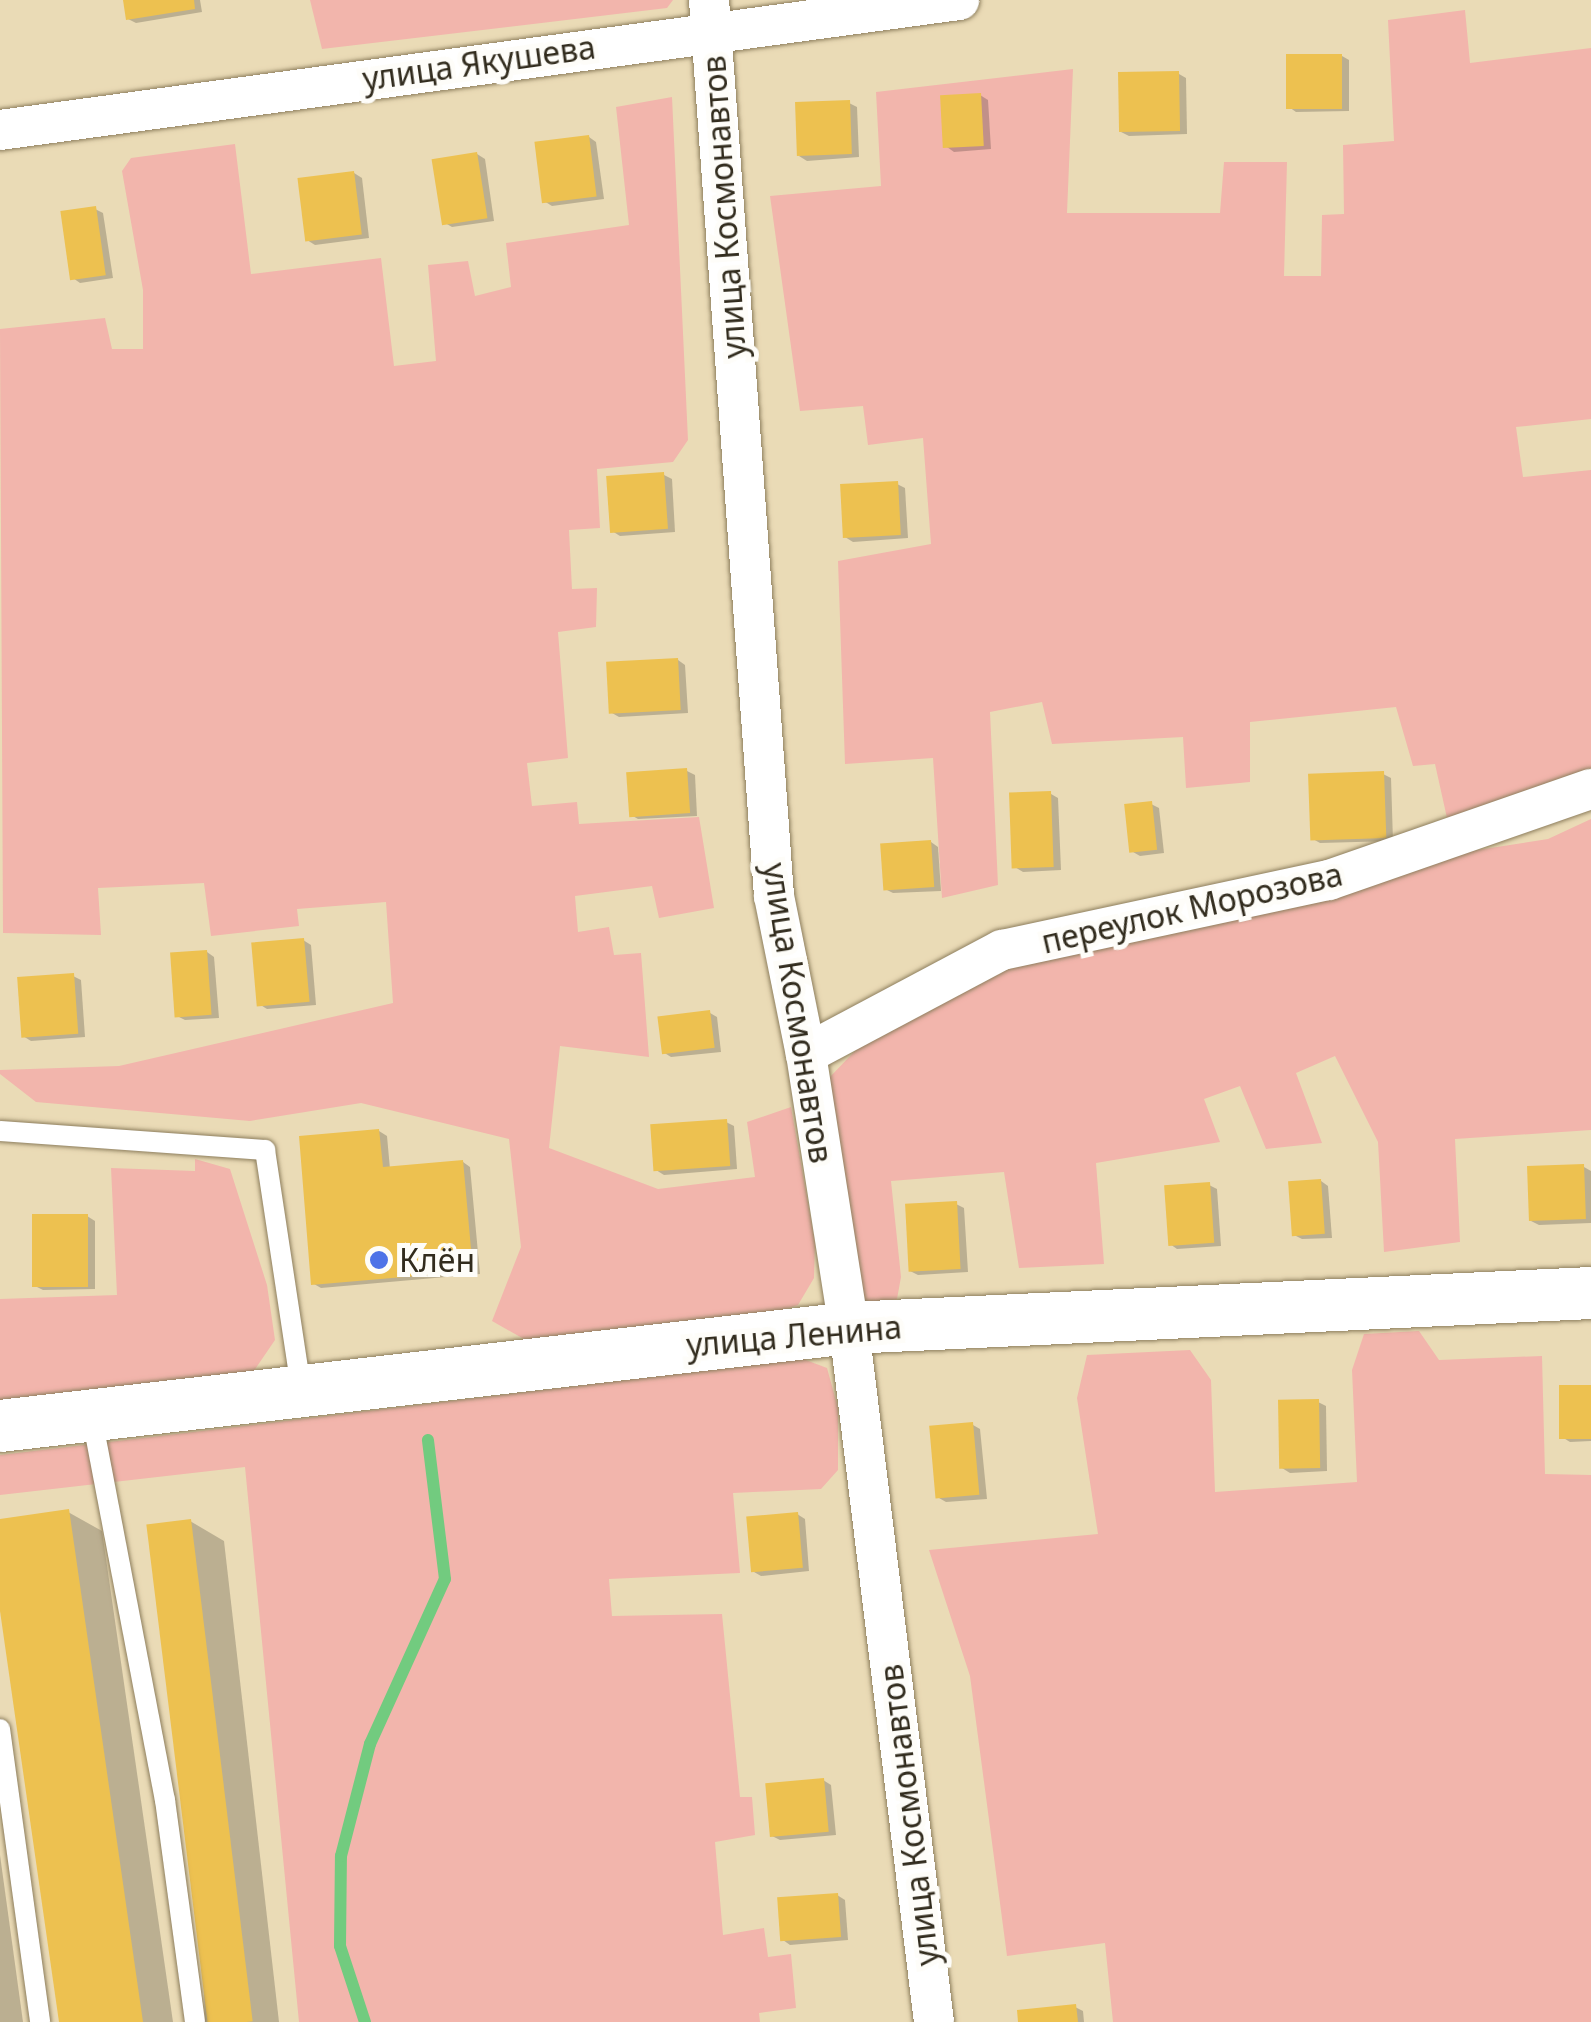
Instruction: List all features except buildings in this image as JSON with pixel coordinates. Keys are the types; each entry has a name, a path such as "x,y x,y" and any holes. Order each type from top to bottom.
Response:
{"street":[{"name":"улица Якушева","path":"0,130 710,15 959,0"},
{"name":"улица Космонавтов","path":"710,15 774,896 806,1054 850,1328 934,2022"},
{"name":"переулок Морозова","path":"806,1054 1002,950 1329,880 1591,789"},
{"name":"улица Ленина","path":"0,1426 850,1328 1591,1294"}],"lane":[{"path":"0,1131 265,1150 302,1390"},
{"path":"91,1415 165,1800 195,2022"},
{"path":"0,1729 40,2022"}],"shaded area":[{"path":"310,0 673,0 667,8 322,49"},
{"path":"1465,10 1470,63 1591,48 1591,419 1516,427 1523,477 1591,470 1591,768 1447,818 1435,764 1413,766 1396,707 1250,722 1250,782 1186,788 1183,737 1052,744 1042,702 990,712 998,885 942,898 933,758 845,764 838,561 931,544 923,438 868,445 863,406 800,411 770,196 881,186 876,92 1073,69 1067,213 1220,213 1224,162 1287,162 1284,276 1321,276 1322,215 1344,214 1343,145 1394,141 1388,20"},
{"path":"672,97 688,440 673,462 597,469 600,528 569,530 572,589 597,588 596,627 558,632 568,758 527,763 532,806 577,802 579,824 699,817 714,908 659,918 652,886 575,896 578,932 609,927 614,955 641,953 649,1057 560,1046 549,1148 658,1189 755,1177 747,1122 791,1107 815,1243 814,1278 798,1305 756,1319 531,1343 492,1321 521,1247 509,1139 361,1103 250,1121 36,1102 0,1074 0,1070 119,1066 393,1003 386,902 297,909 299,926 211,936 204,883 98,888 101,935 3,933 0,329 105,318 112,349 143,349 143,290 122,171 131,158 235,144 251,274 381,258 394,366 436,361 428,265 468,261 475,296 511,287 506,243 629,225 616,107"},
{"path":"1591,819 1591,1130 1455,1139 1460,1242 1384,1252 1378,1142 1335,1056 1296,1073 1322,1143 1266,1149 1240,1086 1204,1099 1220,1142 1096,1163 1104,1264 1019,1268 1004,1172 891,1181 901,1277 897,1299 862,1306 828,1079 877,1028 1012,965 1465,852 1548,839"},
{"path":"195,1159 230,1169 267,1285 275,1340 249,1378 0,1406 0,1299 117,1295 111,1168 195,1171"},
{"path":"1419,1331 1439,1360 1542,1356 1545,1474 1591,1475 1591,2022 1113,2022 1105,1943 1007,1956 970,1676 929,1550 1098,1534 1077,1398 1087,1355 1190,1350 1211,1380 1215,1492 1357,1482 1352,1370 1364,1334"},
{"path":"803,1359 827,1368 838,1408 838,1470 821,1489 733,1493 740,1573 609,1579 612,1616 722,1614 740,1797 752,1797 755,1835 715,1842 723,1935 764,1928 768,1957 791,1954 796,2008 759,2013 760,2022 299,2022 245,1467 0,1495 0,1455"}],"waterway":[{"path":"365,2022 340,1946 341,1856 370,1744 445,1579 428,1440"}],"place":[{"name":"Клён","path":"379,1260"}]}
